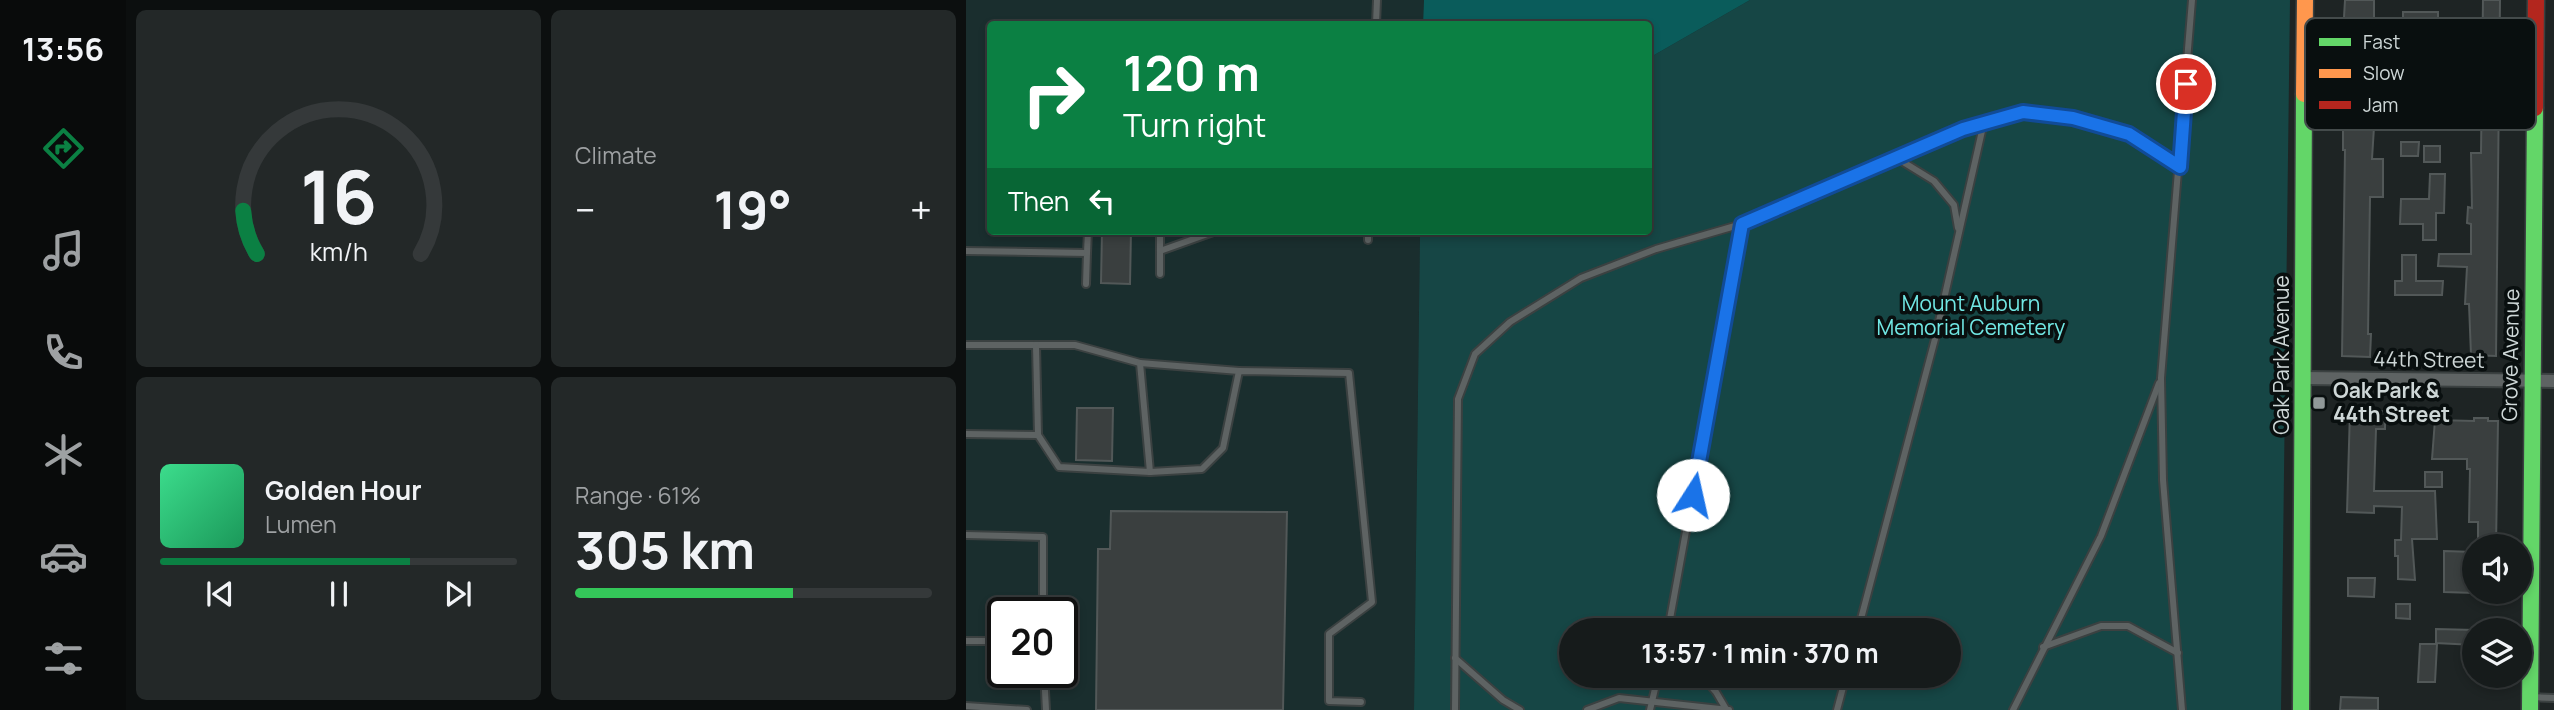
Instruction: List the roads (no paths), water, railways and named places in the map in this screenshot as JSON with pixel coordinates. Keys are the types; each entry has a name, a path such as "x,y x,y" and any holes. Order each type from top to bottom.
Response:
{"street":[{"name":"Oak Park Avenue","path":"2301,710 2305,0"},
{"name":"Grove Avenue","path":"2536,0 2536,18"},
{"name":"Grove Avenue","path":"2530,704 2534,130"},
{"name":"44th Street","path":"2302,378 2554,381"}],"lane":[{"path":"1376,21 1377,0"},
{"path":"2182,710 2163,480 2161,377 2192,0"},
{"path":"1455,710 1458,399 1475,354 1510,322 1581,278 1656,249 1742,224 1895,157 1984,122 2023,112 2073,118 2129,134 2180,167"},
{"path":"1861,618 1931,352 1984,122"},
{"path":"1895,157 1934,181 1941,189 1954,205 1958,232"},
{"path":"1670,618 1742,224"},
{"path":"1086,284 1088,235"},
{"path":"1160,235 1160,274"},
{"path":"1160,251 1205,235"},
{"path":"1368,235 1368,240"},
{"path":"966,251 1087,253"},
{"path":"966,345 1075,345 1140,363 1239,371 1349,373 1372,601 1329,635 1329,701 1361,702"},
{"path":"1036,345 1038,435 1059,467 1150,472 1202,469 1223,448 1239,371"},
{"path":"1140,363 1150,472"},
{"path":"2013,710 2101,536 2161,377"},
{"path":"966,434 1038,435"},
{"path":"966,535 1043,537 1043,597"},
{"path":"2043,648 2101,626 2128,626 2178,653"},
{"path":"966,641 987,641"},
{"path":"1455,658 1503,700 1520,710"},
{"path":"1045,688 1046,710"},
{"path":"1650,710 1655,688"},
{"path":"1712,688 1727,710"},
{"path":"1837,710 1843,688"},
{"path":"1587,710 1619,698 1727,710"},
{"path":"2530,704 2554,698"},
{"path":"966,706 1027,710"}],"place":[{"name":"Oak Park & 44th Street","path":"2319,403"}],"park label":[{"name":"Mount Auburn Memorial Cemetery","path":"1971,316"}]}
